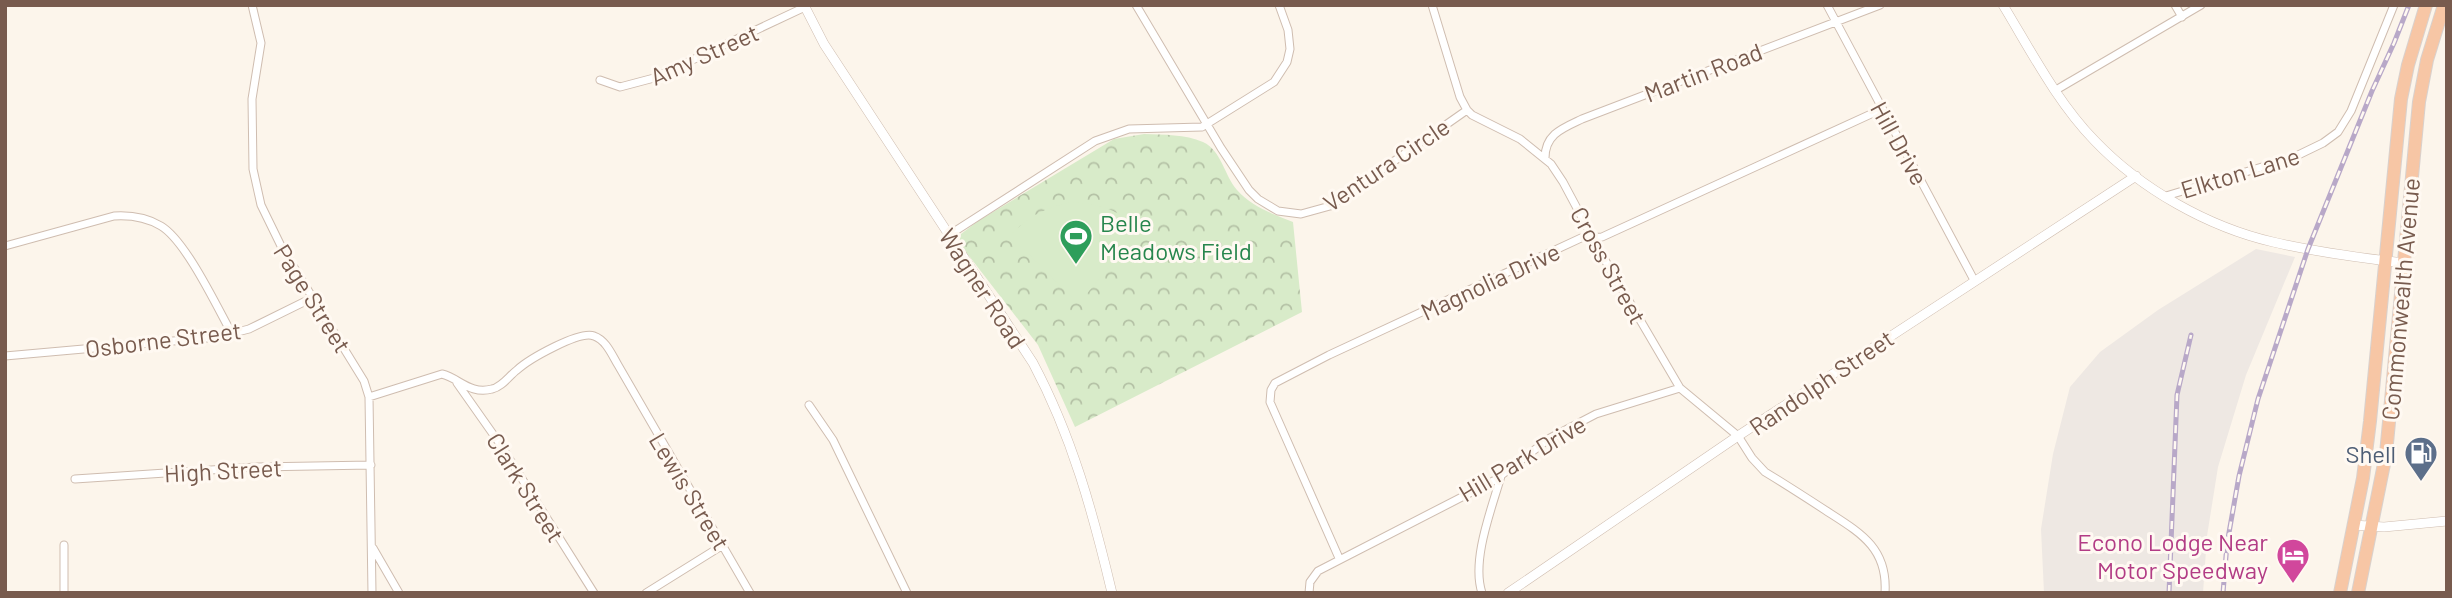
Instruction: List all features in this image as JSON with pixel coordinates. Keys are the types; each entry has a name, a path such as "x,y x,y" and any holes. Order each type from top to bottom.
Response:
{"highway":[{"name":"Commonwealth Avenue","path":"2340,593 2371,421 2401,99 2426,5"},
{"name":"Commonwealth Avenue","path":"2358,593 2386,454 2419,102 2427,60 2444,5"},
{"path":"2401,99 2419,102"}],"street":[{"name":"Page Street","path":"252,5 261,43 252,99 253,169 256,187 268,224 364,381 369,397 372,593"},
{"name":"Ventura Circle","path":"1136,5 1249,190 1258,199 1279,211 1301,214 1340,200 1467,110 1432,5"},
{"path":"949,235 1107,135 1129,129 1196,128 1274,82 1282,72 1290,49 1290,39 1279,5"},
{"name":"Hill Drive","path":"1827,5 1974,280"},
{"name":"Martin Road","path":"1545,158 1550,137 1582,119 1880,5"},
{"path":"2003,5 2056,90 2096,142 2136,176 2166,196 2213,222 2273,242 2404,263"},
{"path":"2175,5 2182,17"},
{"path":"2056,90 2201,5"},
{"name":"Elkton Lane","path":"2166,196 2292,158 2323,143 2338,132 2351,111 2394,5"},
{"name":"Amy Street","path":"600,80 620,87 654,78 805,6"},
{"name":"Wagner Road","path":"805,6 824,44 1033,363 1051,397 1086,489 1112,593"},
{"name":"Magnolia Drive","path":"1339,558 1270,402 1275,383 1329,355 1581,238 1602,237 1882,109"},
{"name":"Cross Street","path":"1467,110 1520,139 1545,158 1563,182 1680,388 1738,436 1752,458 1765,471 1868,540 1884,570 1885,593"},
{"name":"Randolph Street","path":"1508,593 1738,436 2136,176"},
{"path":"5,246 114,216 127,215 153,222 168,232 185,253 232,334"},
{"name":"Osborne Street","path":"5,356 166,343 232,334 267,321 314,297"},
{"name":"Lewis Street","path":"369,397 436,374 448,375 457,383 476,389 489,390 496,388 519,367 580,335 587,334 603,341 750,593"},
{"name":"Clark Street","path":"457,383 500,444 594,593"},
{"name":"Hill Park Drive","path":"1309,593 1313,576 1339,558 1501,476 1550,438 1596,414 1680,388"},
{"path":"809,405 833,440 907,593"},
{"name":"High Street","path":"75,479 257,467 372,465"},
{"path":"1482,593 1480,586 1483,544 1501,476"},
{"path":"2353,525 2371,527 2447,521"},
{"path":"64,545 64,593"},
{"path":"372,545 399,593"},
{"path":"646,593 723,545"}],"shaded area":[{"path":"2256,249 2295,257 2246,375 2218,467 2207,536 2203,593 2044,593 2041,529 2053,454 2070,387 2100,352 2158,310"}],"green space":[{"path":"1144,134 1182,136 1203,142 1219,157 1233,184 1243,196 1263,209 1293,222 1302,312 1075,427 1038,345 959,243 961,234 1114,139"},
{"name":"Belle Meadows Field","path":"1071,202 1109,209 1141,229 1084,297 1075,300 1010,236 1023,223 1038,214"}],"railway":[{"path":"2223,593 2227,544 2239,476 2258,399 2308,249 2409,5"},
{"path":"2169,593 2177,395 2191,335"}],"place":[{"name":"Belle Meadows Field","path":"1076,266"},
{"name":"Shell","path":"2421,483"},
{"name":"Econo Lodge Near Motor Speedway","path":"2293,585"}]}
